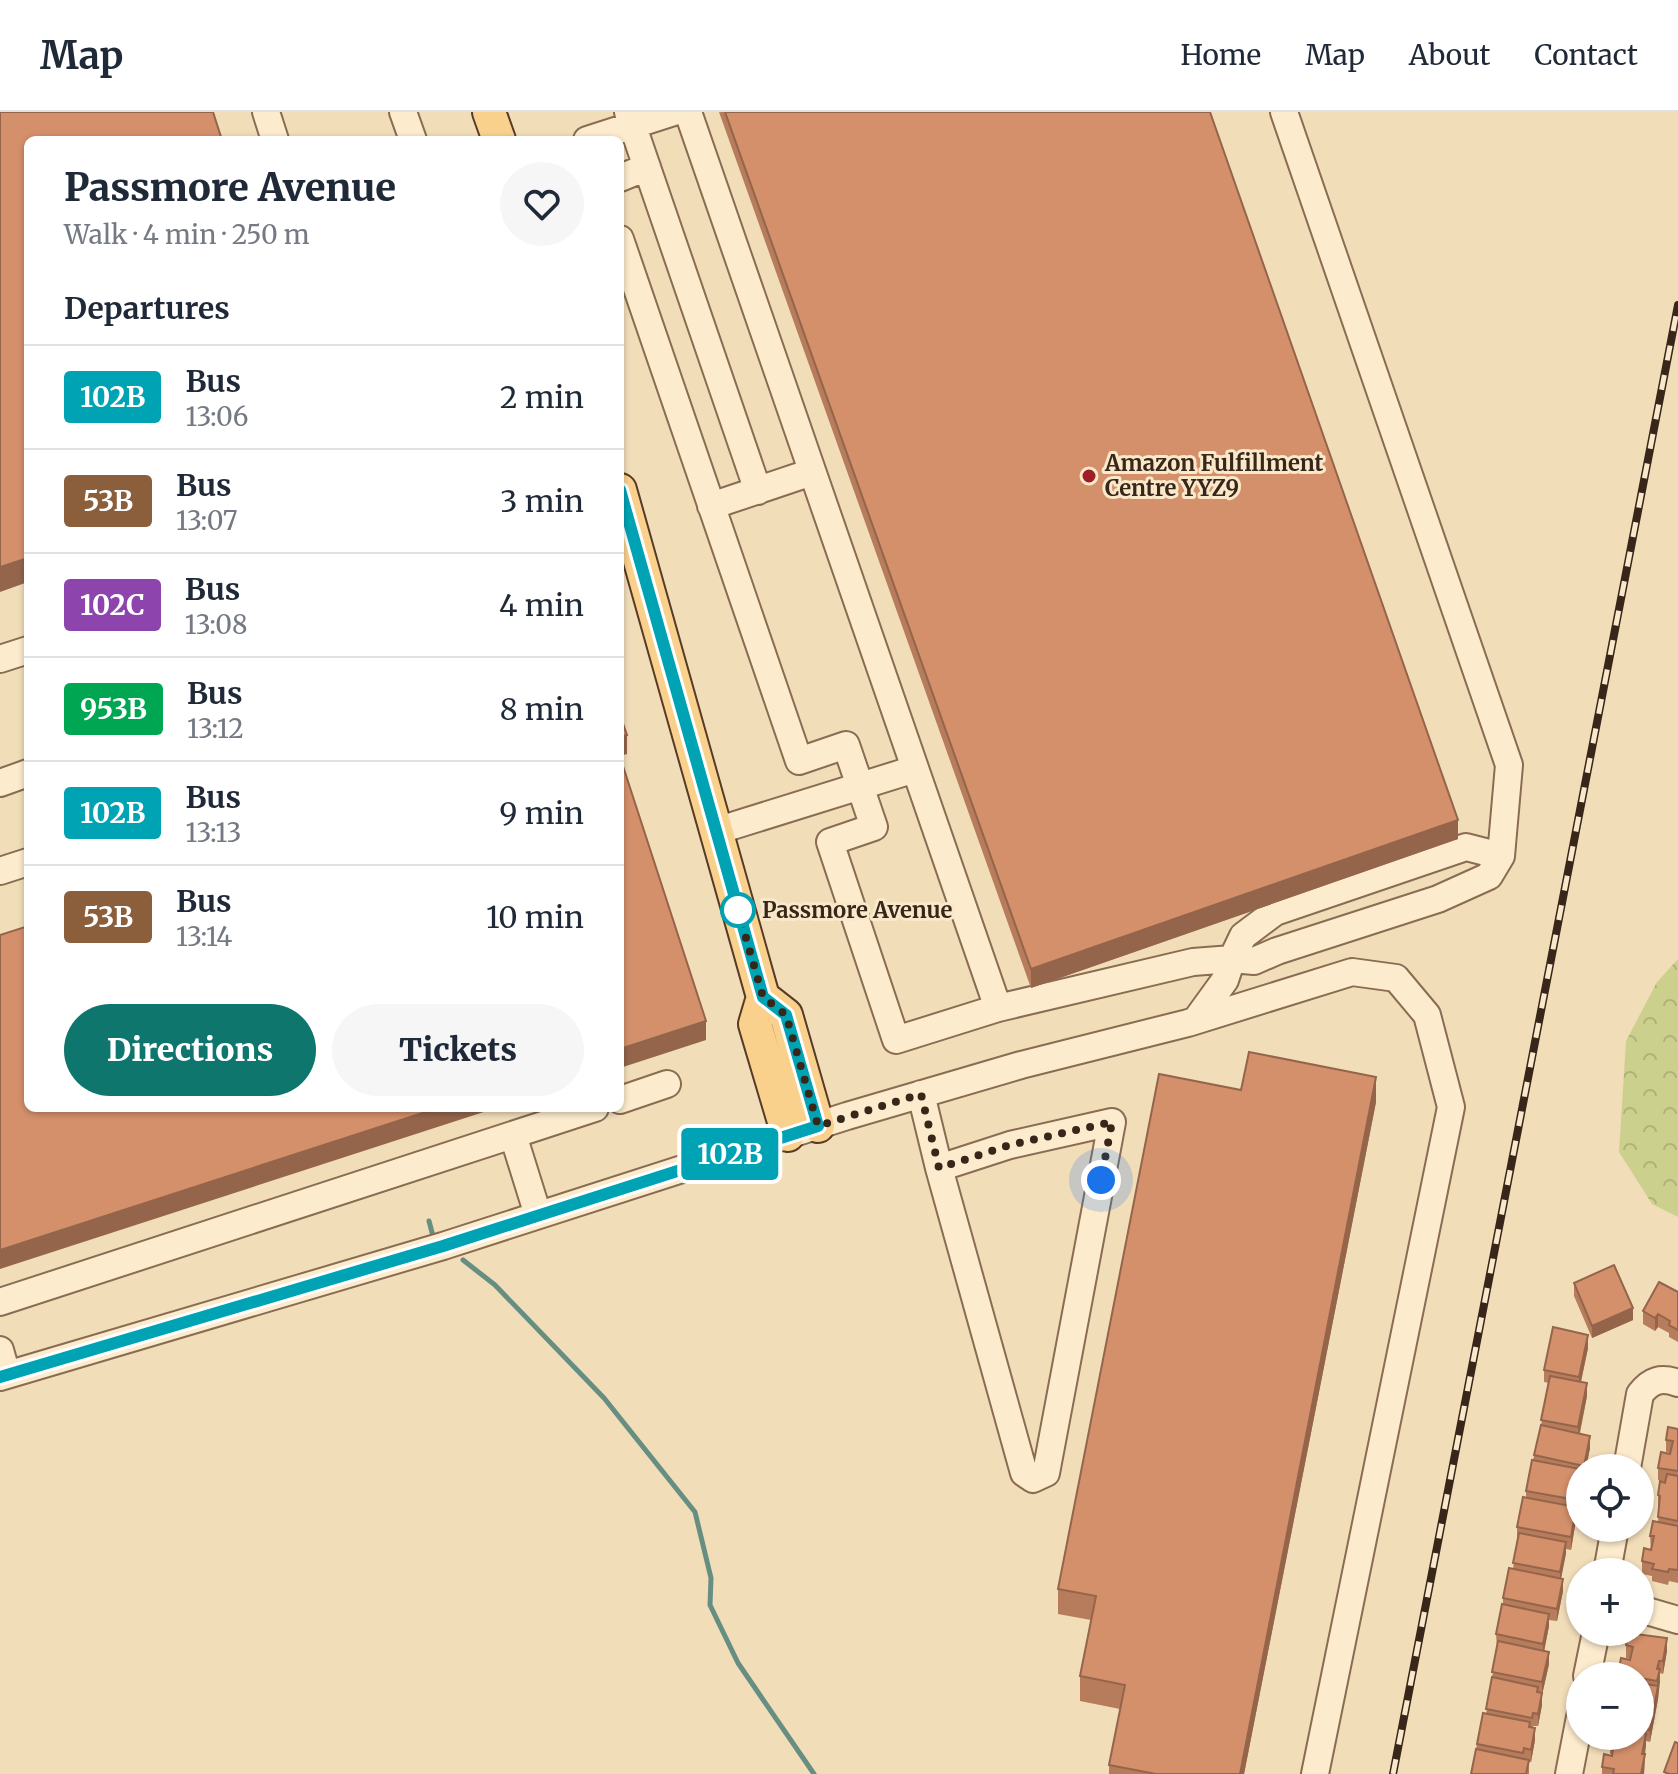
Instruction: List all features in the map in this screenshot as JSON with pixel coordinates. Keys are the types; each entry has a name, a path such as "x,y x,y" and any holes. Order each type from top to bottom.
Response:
{"main road":[{"path":"489,112 498,136"},
{"path":"624,520 630,565 716,831 763,997 755,1024 788,1135"},
{"path":"763,997 786,1015 818,1126"}],"street":[{"path":"266,112 274,136"},
{"path":"403,112 412,136"},
{"path":"595,136 630,119 674,112"},
{"path":"688,112 998,1008"},
{"path":"624,251 799,761 846,745 874,827 830,842 896,1040 998,1008 1193,962 1254,961 1438,899 1489,876 1501,856 1509,765 1284,112"},
{"path":"630,119 758,491"},
{"path":"624,176 647,167"},
{"path":"711,506 812,472"},
{"path":"0,659 24,651"},
{"path":"716,831 915,769"},
{"path":"0,783 24,774"},
{"path":"1196,1020 1225,980 1243,936 1275,912 1466,847 1501,856"},
{"path":"0,871 24,863"},
{"path":"2,1367 443,1246 921,1094 1196,1020 1352,972 1396,978 1427,1015 1451,1107 1315,1774"},
{"path":"624,1099 667,1084"},
{"path":"921,1094 939,1168 1024,1473 1033,1479 1046,1473 1112,1122 1010,1145 939,1168"},
{"path":"0,1302 583,1112"},
{"path":"513,1135 538,1215"},
{"path":"1630,1454 1640,1394 1648,1384 1657,1381 1678,1383"},
{"path":"1654,1613 1678,1620"},
{"path":"1569,1774 1574,1750"}],"green space":[{"path":"1678,959 1678,1217 1652,1204 1619,1152 1626,1041 1657,982"}],"building":[{"path":"0,112 213,112 221,136 24,136 24,559 0,567"},
{"name":"Amazon Fulfillment Centre YYZ9","path":"725,112 1210,112 1458,820 1031,969"},
{"path":"624,769 706,1021 624,1048"},
{"path":"24,927 24,1112 426,1112 0,1250 0,935"},
{"path":"1249,1052 1376,1077 1240,1774 1156,1774 1109,1765 1125,1685 1080,1676 1096,1596 1058,1589 1159,1074 1241,1090"},
{"path":"1614,1265 1633,1308 1592,1326 1574,1283"},
{"path":"1659,1282 1678,1292 1678,1330 1658,1314 1655,1318 1643,1311"},
{"path":"1553,1327 1588,1335 1579,1377 1544,1370"},
{"path":"1550,1376 1587,1383 1578,1427 1541,1420"},
{"path":"1541,1425 1590,1436 1586,1454 1566,1454 1566,1462 1534,1455"},
{"path":"1668,1427 1678,1429 1678,1471 1658,1468 1661,1452 1670,1454 1673,1441 1666,1440"},
{"path":"1532,1460 1566,1466 1566,1498 1526,1491"},
{"path":"1667,1474 1678,1476 1678,1521 1658,1517 1660,1481 1665,1483"},
{"path":"1523,1497 1566,1505 1566,1536 1517,1527"},
{"path":"1654,1521 1678,1526 1678,1570 1654,1569 1654,1558 1642,1558 1644,1548 1651,1550"},
{"path":"1519,1533 1566,1542 1560,1572 1513,1563"},
{"path":"1509,1568 1563,1579 1557,1609 1503,1598"},
{"path":"1502,1604 1549,1614 1543,1644 1496,1634"},
{"path":"1654,1636 1667,1638 1663,1661 1659,1661 1657,1669 1660,1669 1657,1681 1654,1680 1654,1662 1620,1662 1621,1658 1630,1660 1633,1647 1630,1646 1654,1646"},
{"path":"1498,1641 1549,1652 1542,1682 1492,1672"},
{"path":"1492,1677 1538,1687 1537,1692 1542,1693 1538,1714 1533,1713 1532,1718 1486,1709"},
{"path":"1654,1685 1658,1686 1654,1708"},
{"path":"1483,1713 1530,1722 1529,1727 1535,1728 1531,1750 1524,1748 1523,1753 1477,1744"},
{"path":"1675,1742 1678,1743 1678,1774 1669,1774 1664,1772"},
{"path":"1476,1749 1529,1760 1526,1774 1471,1774"},
{"path":"1613,1750 1643,1750 1642,1754 1645,1754 1641,1774 1613,1774 1614,1769 1602,1767 1604,1754 1612,1756"}],"waterway":[{"path":"429,1221 434,1240"},
{"path":"463,1260 495,1285 604,1398 695,1512 711,1578 710,1605 738,1663 814,1774"}],"railway":[{"path":"1393,1774 1678,305"}],"bus line":[{"name":"102B","path":"0,1377 443,1246 818,1126 786,1015 763,997 624,504"}],"place":[{"name":"Amazon Fulfillment Centre YYZ9","path":"1089,476"},
{"name":"Passmore Avenue","path":"738,910"}],"route":[{"path":"738,910 763,997 786,1015 818,1126 921,1094 939,1168 1010,1145 1112,1122 1101,1180"}]}
